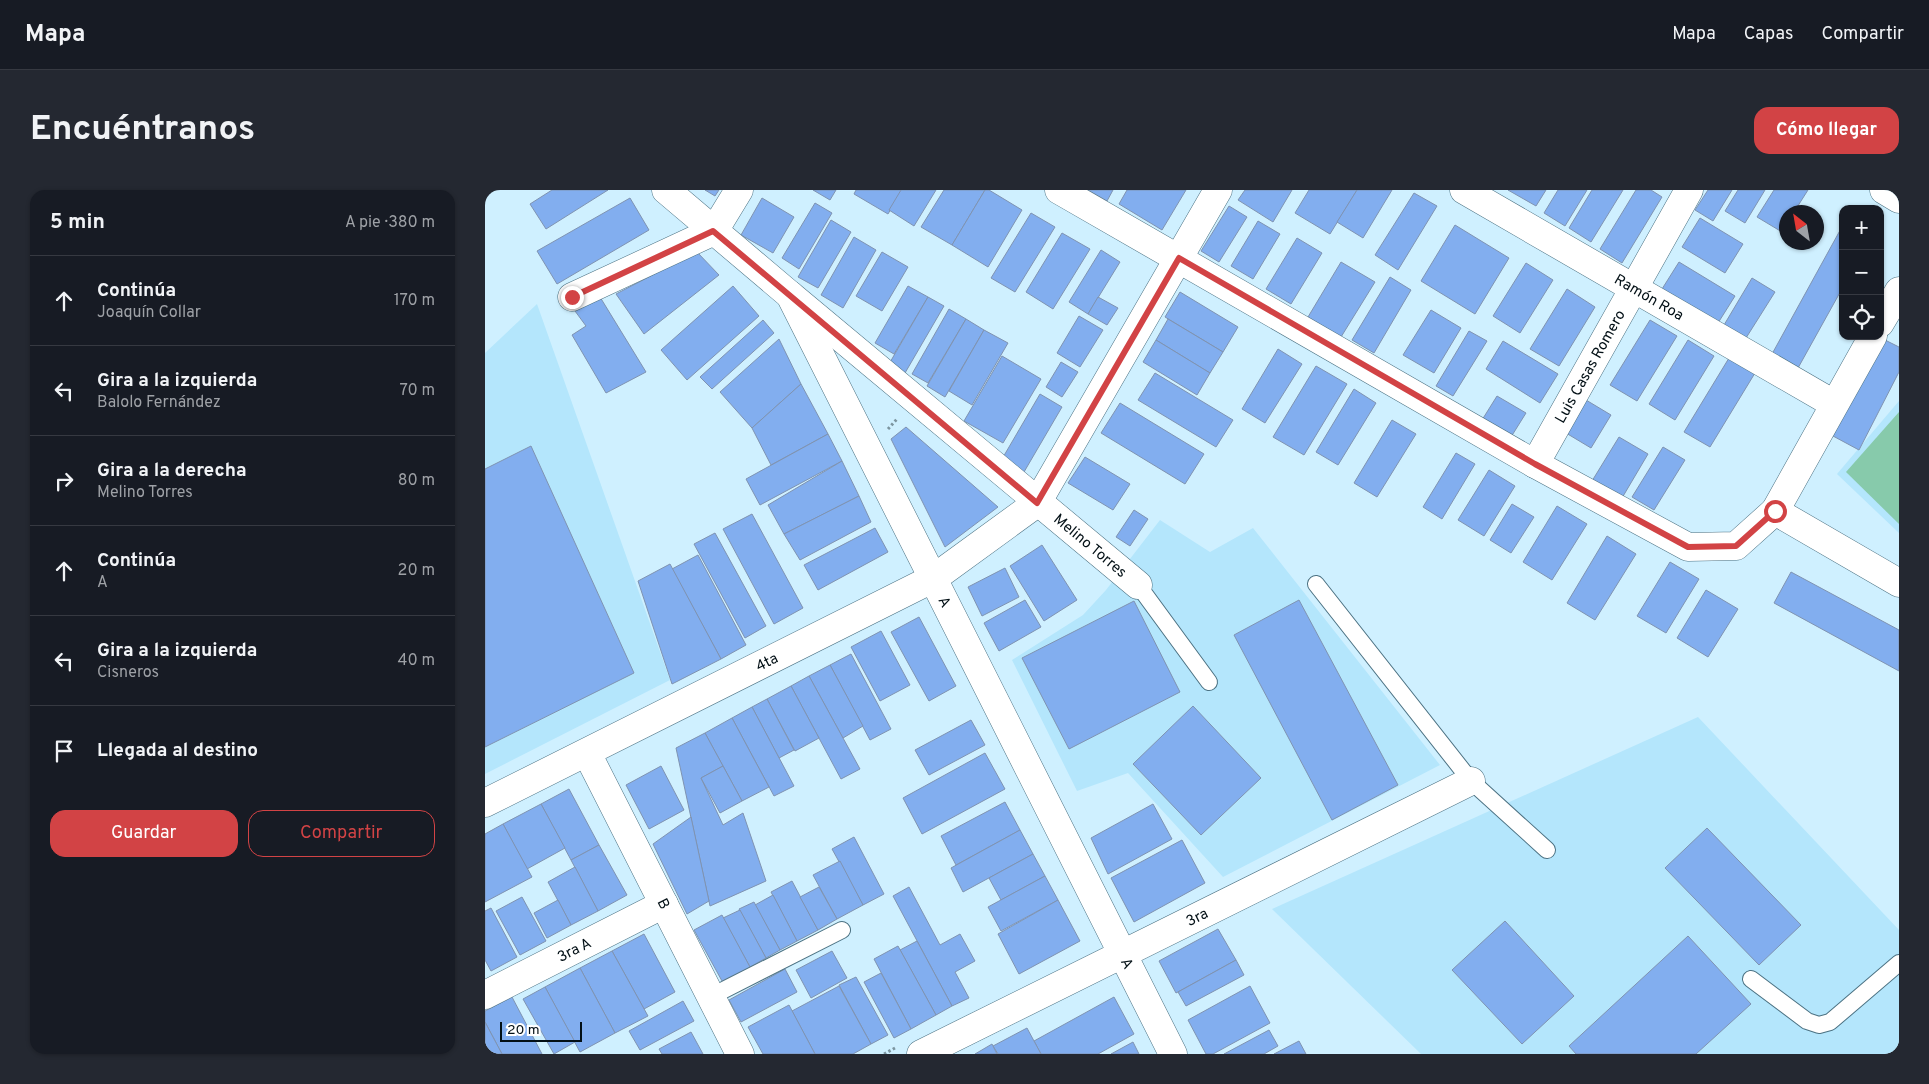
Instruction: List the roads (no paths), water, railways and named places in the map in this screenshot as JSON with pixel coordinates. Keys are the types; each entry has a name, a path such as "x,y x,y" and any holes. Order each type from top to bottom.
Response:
{"street":[{"name":"A","path":"666,190 790,295 1173,1054"},
{"path":"572,297 713,231 739,190"},
{"path":"1059,190 1535,464 1688,547 1736,546 1775,511 1871,340"},
{"path":"1037,503 1218,190"},
{"name":"Ramón Roa","path":"1464,190 1834,404"},
{"name":"Luis Casas Romero","path":"1535,464 1689,190"},
{"path":"1884,190 1899,198"},
{"path":"1884,316 1899,291"},
{"name":"Melino Torres","path":"790,295 1037,503 1138,585"},
{"name":"4ta","path":"485,804 934,578 1037,503"},
{"path":"1775,511 1899,583"},
{"name":"B","path":"587,753 740,1054"},
{"name":"3ra","path":"921,1054 1471,781"},
{"name":"3ra A","path":"485,995 663,904"}],"lane":[{"path":"1316,584 1471,781 1547,850"},
{"path":"1138,585 1209,682"},
{"path":"710,997 842,930"},
{"path":"1751,979 1807,1021 1819,1024 1830,1022 1899,963"}]}
